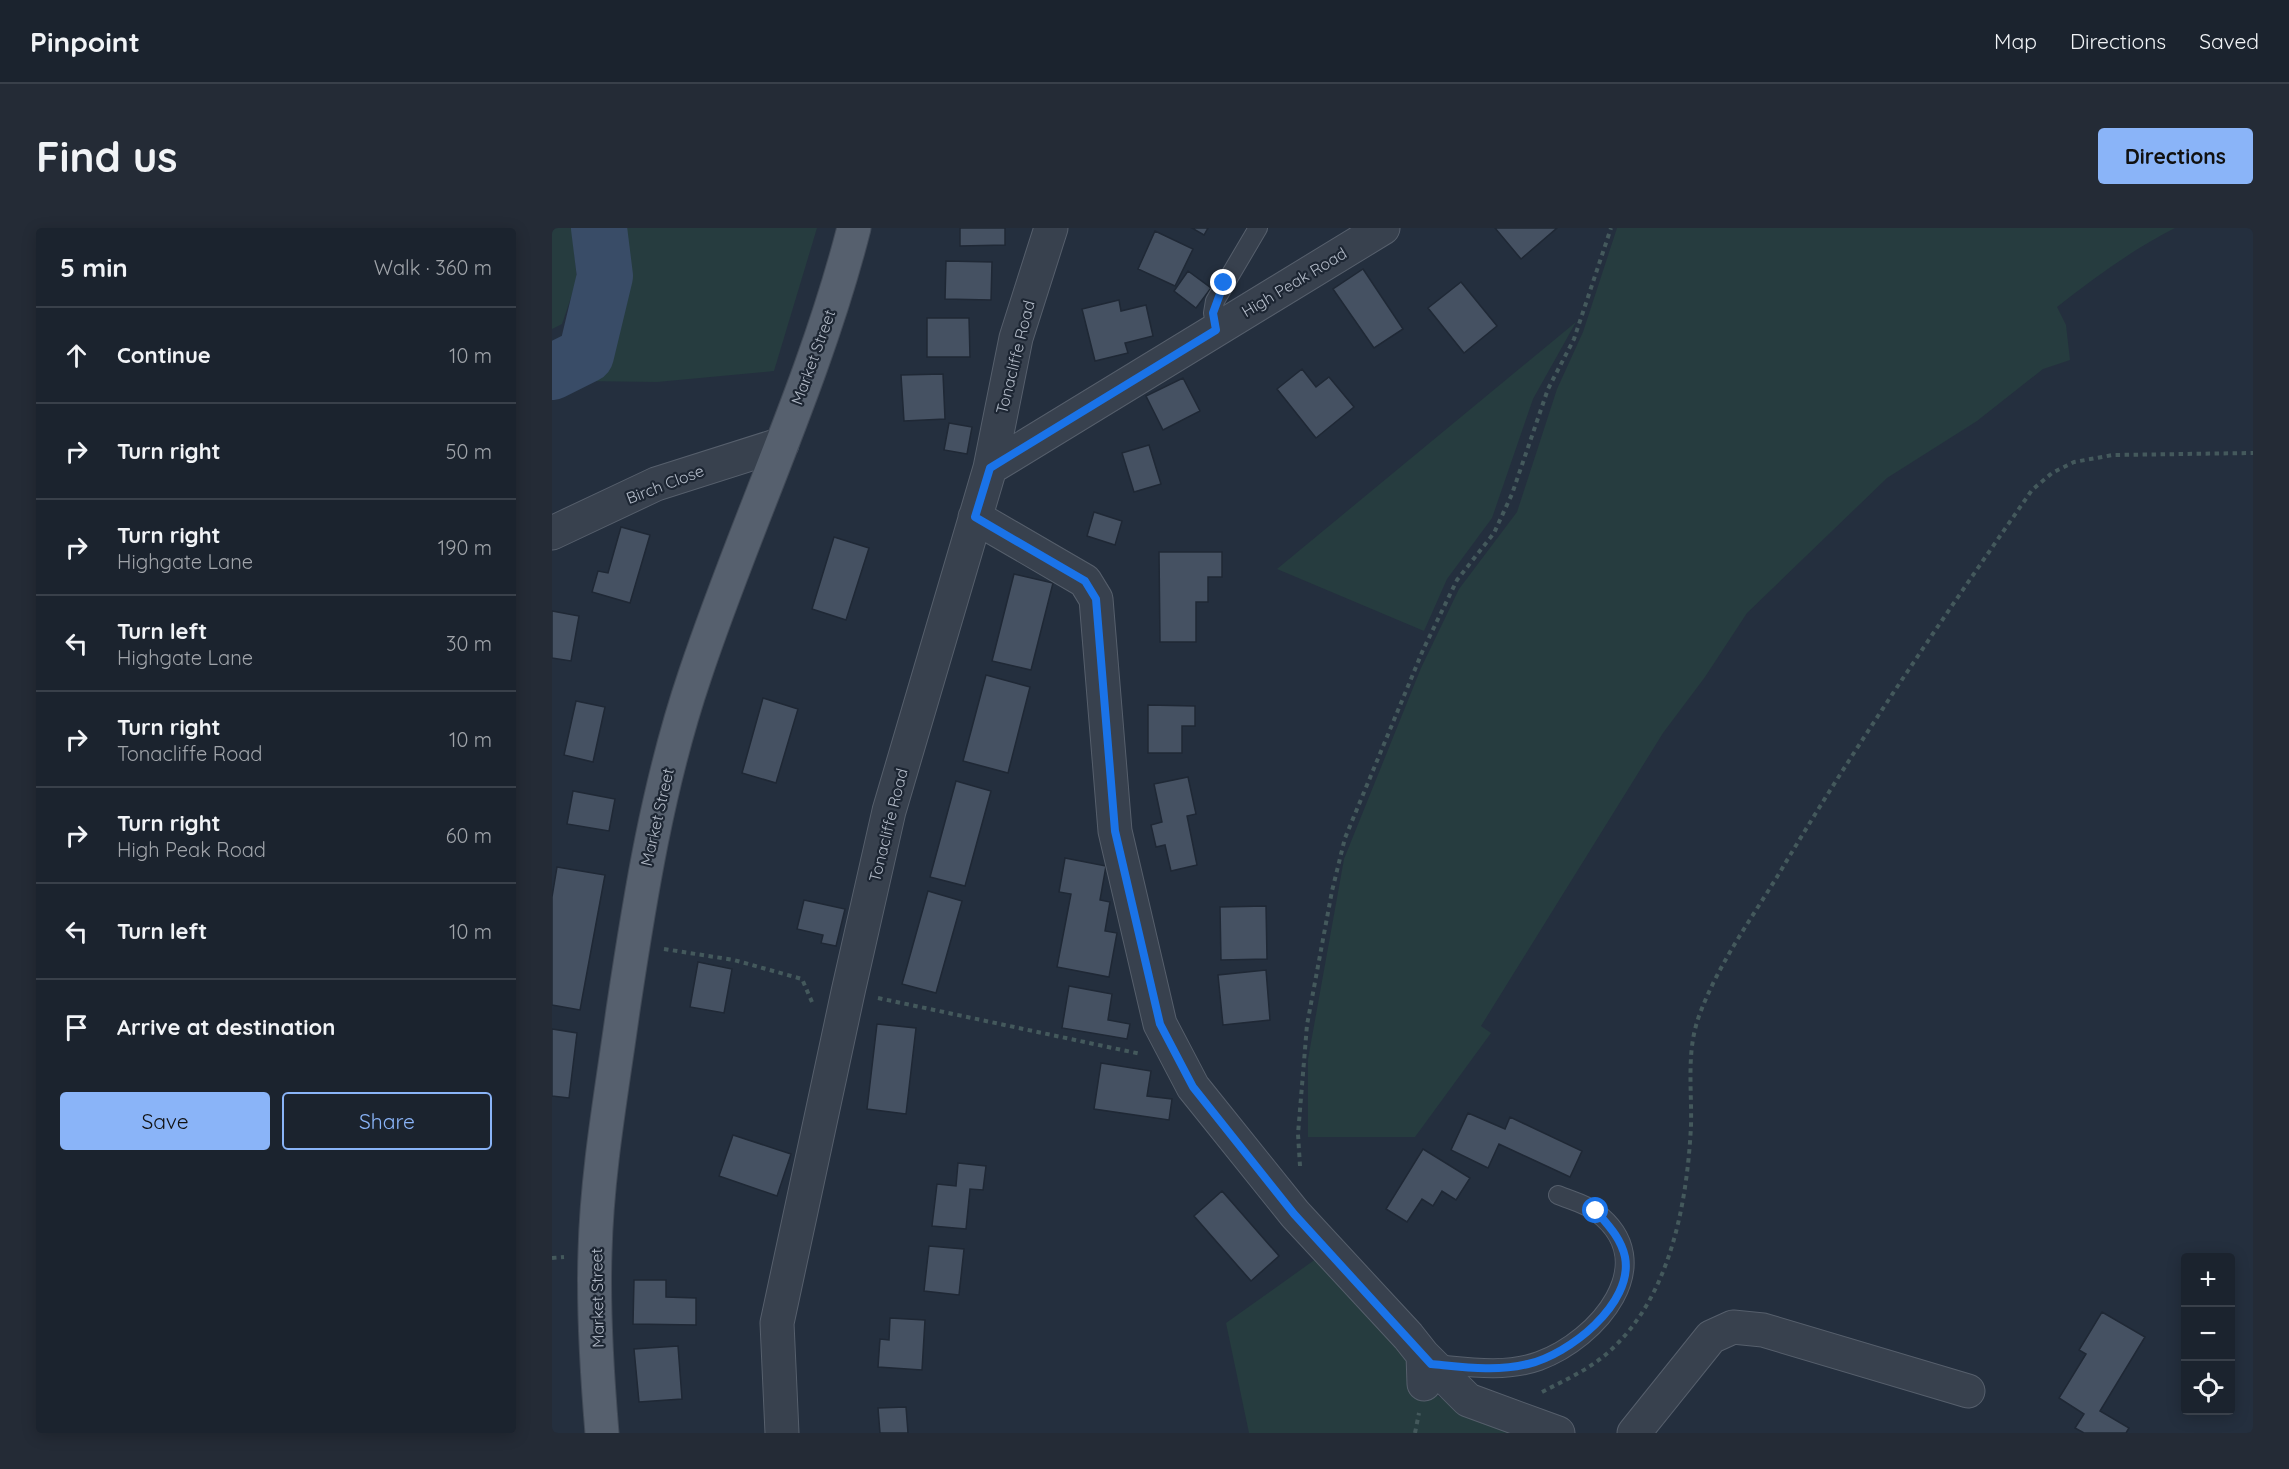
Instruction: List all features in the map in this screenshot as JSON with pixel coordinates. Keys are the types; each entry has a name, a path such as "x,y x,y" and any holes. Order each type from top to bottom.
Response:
{"main road":[{"name":"Market Street","path":"602,1433 594,1253 602,1163 634,937 658,801 694,678 735,559 782,444 839,287 854,228"}],"street":[{"name":"Tonacliffe Road","path":"782,1433 777,1323 848,992 889,811 990,468 1016,338 1051,228"},
{"name":"High Peak Road","path":"990,468 1383,228"},
{"name":"Birch Close","path":"552,533 656,484 782,444"},
{"path":"975,517 1085,581 1096,599 1115,831 1160,1024 1193,1087 1294,1214 1408,1336 1426,1368 1468,1400 1558,1433"},
{"path":"1634,1433 1711,1337 1733,1327 1763,1330 1968,1391"}],"lane":[{"path":"1216,330 1213,313 1215,300 1258,228"},
{"path":"1426,1368 1488,1369 1539,1361 1567,1348 1594,1326 1620,1293 1625,1258 1617,1234 1596,1211 1558,1195"}],"path":[{"path":"1294,1214 1301,1197 1298,1134 1307,1024 1332,891 1345,838 1424,650 1457,580 1494,533 1512,494 1548,389 1574,339 1611,228"},
{"path":"1505,1413 1582,1372 1614,1347 1646,1307 1670,1257 1685,1179 1690,1126 1689,1063 1699,1017 1726,961 1822,801 2032,490 2052,473 2074,462 2113,455 2253,453"},
{"path":"634,937 664,942 662,948 734,960 802,979 822,1026 840,1029"},
{"path":"848,992 1180,1062"}],"green space":[{"path":"552,228 572,228 577,280 562,324 552,329"},
{"path":"611,228 817,228 774,371 657,382 581,381 605,335 617,263"},
{"path":"1617,228 2175,228 2114,264 2057,307 2066,325 2070,360 2043,369 1977,421 1887,478 1747,613 1705,677 1663,733 1481,1026 1491,1033 1415,1137 1308,1137 1308,1059 1344,859 1421,668 1459,589 1517,512 1557,389 1583,332"},
{"path":"1576,322 1533,399 1492,518 1447,579 1424,631 1277,569"},
{"path":"1320,1256 1439,1397 1529,1433 1249,1433 1226,1323"}],"building":[{"path":"960,228 1005,228 1005,245 960,246"},
{"path":"1192,228 1208,228 1204,235"},
{"path":"1495,228 1557,228 1521,259"},
{"path":"1155,231 1193,249 1175,286 1138,269"},
{"path":"946,261 992,262 991,300 945,299"},
{"path":"1363,269 1403,329 1374,348 1333,289"},
{"path":"1188,271 1211,288 1196,308 1174,291"},
{"path":"1461,282 1497,326 1464,353 1428,308"},
{"path":"1119,300 1121,311 1146,305 1153,336 1125,343 1128,353 1095,361 1082,309"},
{"path":"927,318 969,318 970,357 927,357"},
{"path":"1302,369 1316,387 1329,377 1354,407 1316,438 1277,389"},
{"path":"943,374 945,419 904,421 901,375"},
{"path":"1183,378 1200,411 1163,430 1146,396"},
{"path":"949,423 972,427 967,454 944,450"},
{"path":"1149,445 1161,484 1134,492 1122,453"},
{"path":"1094,512 1122,521 1115,545 1087,536"},
{"path":"621,527 650,535 630,603 592,592 598,571 608,573"},
{"path":"834,537 869,548 846,620 812,609"},
{"path":"1159,552 1222,552 1222,577 1208,577 1208,602 1196,602 1196,642 1160,642"},
{"path":"1014,574 1053,583 1031,670 992,661"},
{"path":"552,611 579,616 571,661 552,658"},
{"path":"986,675 1030,687 1008,773 963,761"},
{"path":"763,698 798,709 776,783 742,773"},
{"path":"576,701 605,707 593,762 564,755"},
{"path":"1148,705 1195,706 1195,726 1182,726 1182,753 1148,753"},
{"path":"1188,777 1196,814 1187,816 1197,865 1171,871 1165,845 1156,847 1151,825 1162,822 1154,784"},
{"path":"956,781 991,791 965,886 930,877"},
{"path":"573,791 615,799 609,831 567,824"},
{"path":"1065,858 1106,866 1100,900 1110,902 1105,931 1117,933 1109,977 1057,967 1071,894 1059,892"},
{"path":"557,867 605,875 580,1010 552,1005 552,897"},
{"path":"928,891 962,901 936,993 902,984"},
{"path":"804,900 845,909 836,946 821,943 823,935 797,929"},
{"path":"1266,906 1267,959 1221,960 1220,907"},
{"path":"698,962 732,969 724,1013 690,1007"},
{"path":"1266,970 1270,1020 1223,1025 1218,975"},
{"path":"1069,986 1112,994 1108,1020 1130,1024 1127,1039 1062,1028"},
{"path":"877,1024 916,1028 906,1114 867,1109"},
{"path":"552,1029 577,1033 569,1098 552,1096"},
{"path":"1101,1063 1151,1071 1147,1096 1172,1099 1169,1120 1094,1109"},
{"path":"1468,1113 1505,1129 1510,1117 1582,1151 1570,1177 1499,1144 1488,1168 1451,1150"},
{"path":"733,1135 791,1154 777,1196 719,1176"},
{"path":"1423,1149 1470,1178 1456,1200 1442,1191 1433,1206 1422,1199 1407,1222 1386,1209"},
{"path":"958,1163 986,1166 983,1190 970,1189 966,1229 932,1226 937,1184 956,1186"},
{"path":"1222,1191 1279,1256 1251,1281 1194,1216"},
{"path":"929,1246 964,1249 959,1295 924,1291"},
{"path":"634,1280 666,1280 666,1297 696,1298 696,1325 633,1324"},
{"path":"2102,1312 2145,1337 2100,1411 2129,1428 2126,1433 2084,1433 2075,1428 2084,1414 2059,1398 2086,1354 2079,1350"},
{"path":"890,1318 925,1320 922,1370 878,1367 880,1339 889,1340"},
{"path":"678,1346 682,1399 639,1402 634,1349"},
{"path":"906,1407 908,1433 880,1433 878,1408"}],"waterway":[{"path":"552,372 586,355 605,276 599,228"}],"route":[{"path":"1224,283 1215,300 1213,321 1216,330 990,468 975,517 1085,581 1096,599 1115,831 1160,1024 1193,1087 1294,1214 1408,1336 1431,1364 1488,1369 1525,1365 1567,1348 1594,1326 1620,1293 1625,1258 1617,1234 1596,1211"}]}
